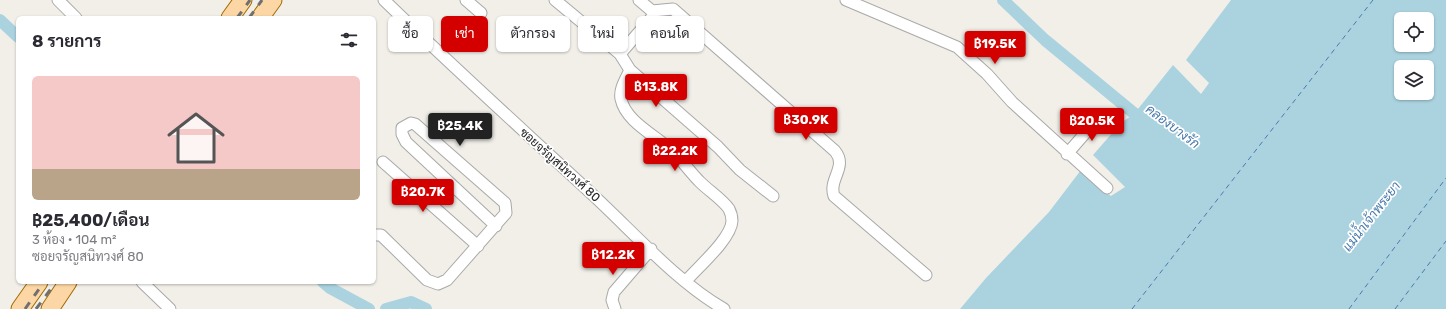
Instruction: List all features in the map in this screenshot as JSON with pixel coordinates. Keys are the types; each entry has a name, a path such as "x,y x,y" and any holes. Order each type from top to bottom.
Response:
{"main road":[{"path":"231,16 243,0"},
{"path":"261,16 273,0"},
{"path":"20,309 38,284"},
{"path":"50,309 67,284"}],"street":[{"path":"58,0 74,16"},
{"name":"ซอยจรัญสนิทวงศ์ 80","path":"384,0 463,76 686,281 711,301 724,309"},
{"path":"466,0 481,13"},
{"path":"556,0 620,54 630,70 718,147 740,170 773,196"},
{"path":"620,54 653,16 652,11 639,0"},
{"path":"846,0 957,47 987,74 1012,102 1067,154 1107,188"},
{"path":"652,11 673,9 835,151 840,162 832,191 834,196 926,275"},
{"path":"630,70 622,86 620,97 625,110 672,151 700,182 728,208 731,215 729,231 686,281"},
{"path":"1067,154 1101,115"},
{"path":"376,235 381,235 427,280 438,284 447,280 496,226 506,213 505,203 415,124 411,123 402,128 402,134 406,142 496,226"},
{"path":"383,162 478,246"},
{"path":"615,309 612,300 614,292 651,249"},
{"path":"144,284 170,309"}],"water":[{"name":"แม่น้ำเจ้าพระยา","path":"1231,0 1446,0 1446,309 960,309 986,278 1049,212 1081,170 1111,196 1125,187 1093,155 1121,123 1134,114 1173,65 1201,94 1209,83 1186,60"}],"waterway":[{"name":"คลองบางรัก","path":"1003,0 1045,40 1147,124"},
{"path":"0,20 16,35"},
{"path":"325,284 369,309"},
{"path":"386,309 411,302 426,309"}],"ferry route":[{"path":"1132,309 1373,0"},
{"path":"1349,309 1446,178"},
{"path":"1395,309 1446,241"}],"railway":[{"path":"238,16 250,0"},
{"path":"250,16 262,0"},
{"path":"25,309 43,284"},
{"path":"36,309 55,284"}]}
